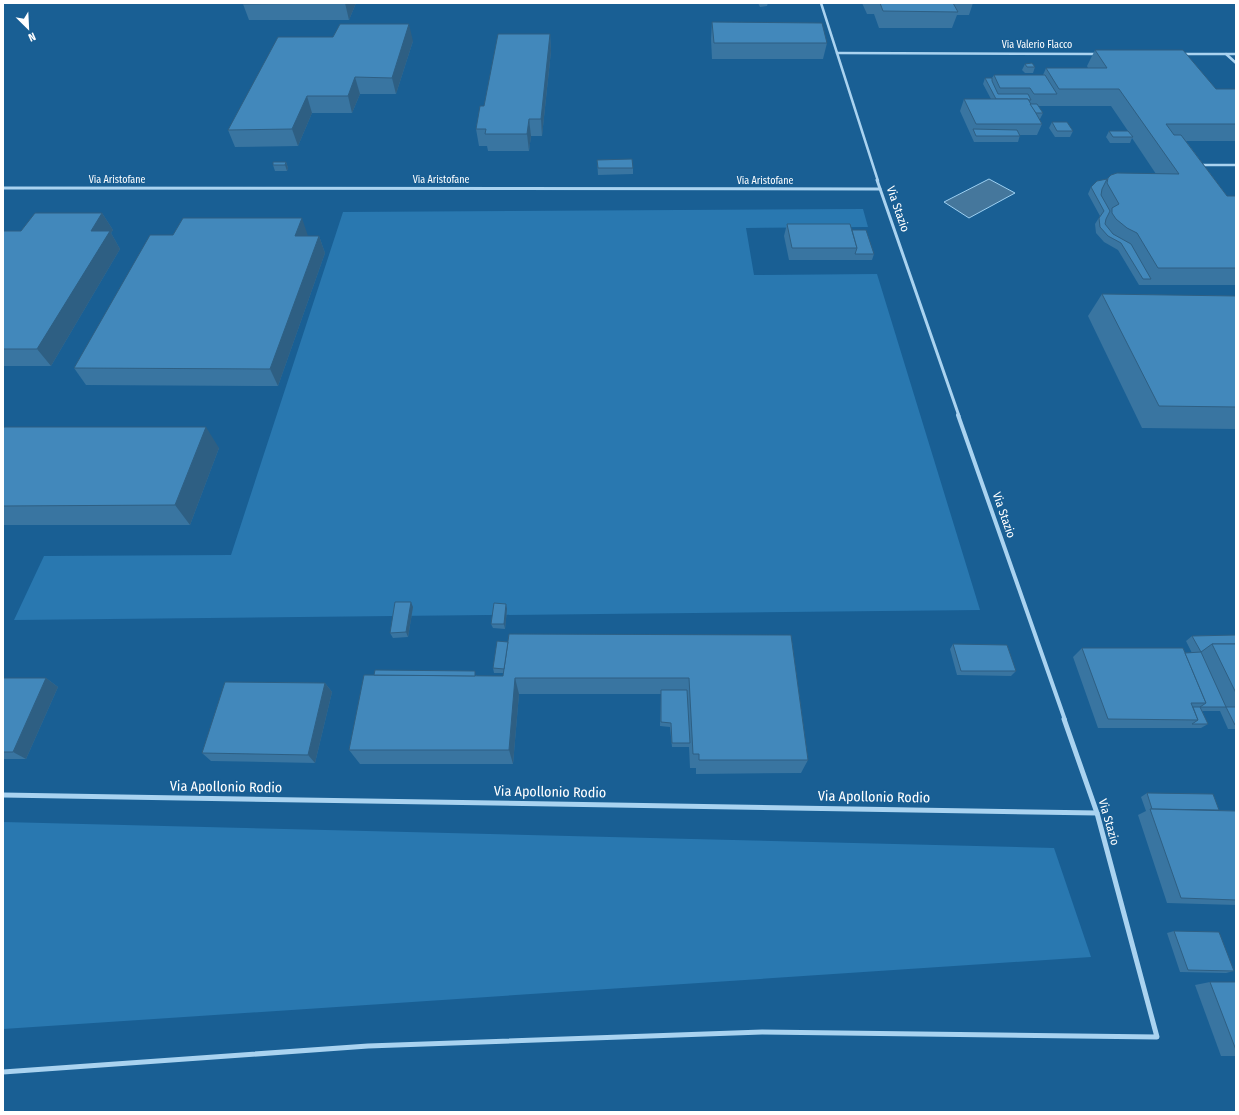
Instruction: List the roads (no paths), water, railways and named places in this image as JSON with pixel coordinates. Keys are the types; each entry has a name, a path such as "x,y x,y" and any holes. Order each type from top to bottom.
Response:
{"street":[{"name":"Via Stazio","path":"3,1072 368,1046 762,1032 1156,1036 1097,813 880,189 821,3"},
{"name":"Via Valerio Flacco","path":"837,53 1099,54"},
{"path":"1178,54 1236,54"},
{"path":"1226,54 1236,63"},
{"path":"1204,170 1200,165 1236,165"},
{"name":"Via Aristofane","path":"3,188 880,189"},
{"name":"Via Apollonio Rodio","path":"3,795 1097,813"}]}
